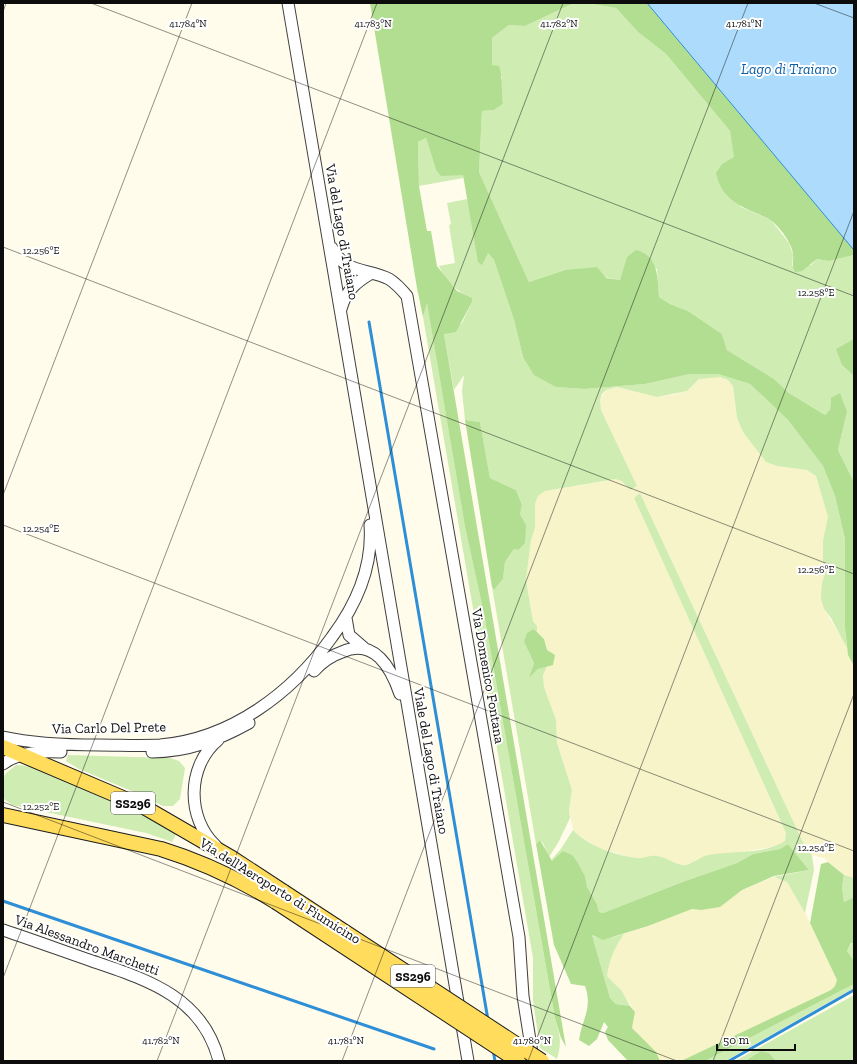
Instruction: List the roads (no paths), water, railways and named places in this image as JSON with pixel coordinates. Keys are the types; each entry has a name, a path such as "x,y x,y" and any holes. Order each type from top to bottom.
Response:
{"main road":[{"name":"Via dell'Aeroporto di Fiumicino","path":"3,747 144,807 232,858 280,897 518,1061"},
{"name":"Via dell'Aeroporto di Fiumicino","path":"7,815 161,849 186,857 280,897 542,1061"}],"street":[{"name":"Via del Lago di Traiano","path":"288,3 366,466"},
{"path":"329,242 336,256 344,263 370,274"},
{"path":"341,312 349,290 356,283 370,274"},
{"name":"Via Domenico Fontana","path":"370,274 389,279 400,287 407,296 519,938 523,996 533,1061"},
{"name":"Viale del Lago di Traiano","path":"366,466 468,1061"},
{"name":"Via Carlo Del Prete","path":"3,738 49,744 161,745 203,736 250,714 279,696 318,656 346,618 363,582 369,556 371,536 368,500 370,489"},
{"path":"346,618 349,635 364,648 376,654 387,667 396,683 409,720"},
{"name":"Via Carlo Del Prete","path":"3,764 12,758 52,752 167,752 186,749 227,734 253,721 283,700 325,660 350,648 364,648"},
{"path":"227,734 215,743 206,754 196,776 194,793 196,810 202,828 213,842 232,858"},
{"name":"Via Alessandro Marchetti","path":"3,930 134,976 167,991 192,1010 205,1026 214,1044 219,1061"}],"water":[{"name":"Lago di Traiano","path":"647,3 854,3 854,249 853,249"}],"waterway":[{"path":"369,322 488,1020"},
{"path":"3,901 434,1049"},
{"path":"729,1061 854,990"},
{"path":"493,1050 495,1061"}]}
